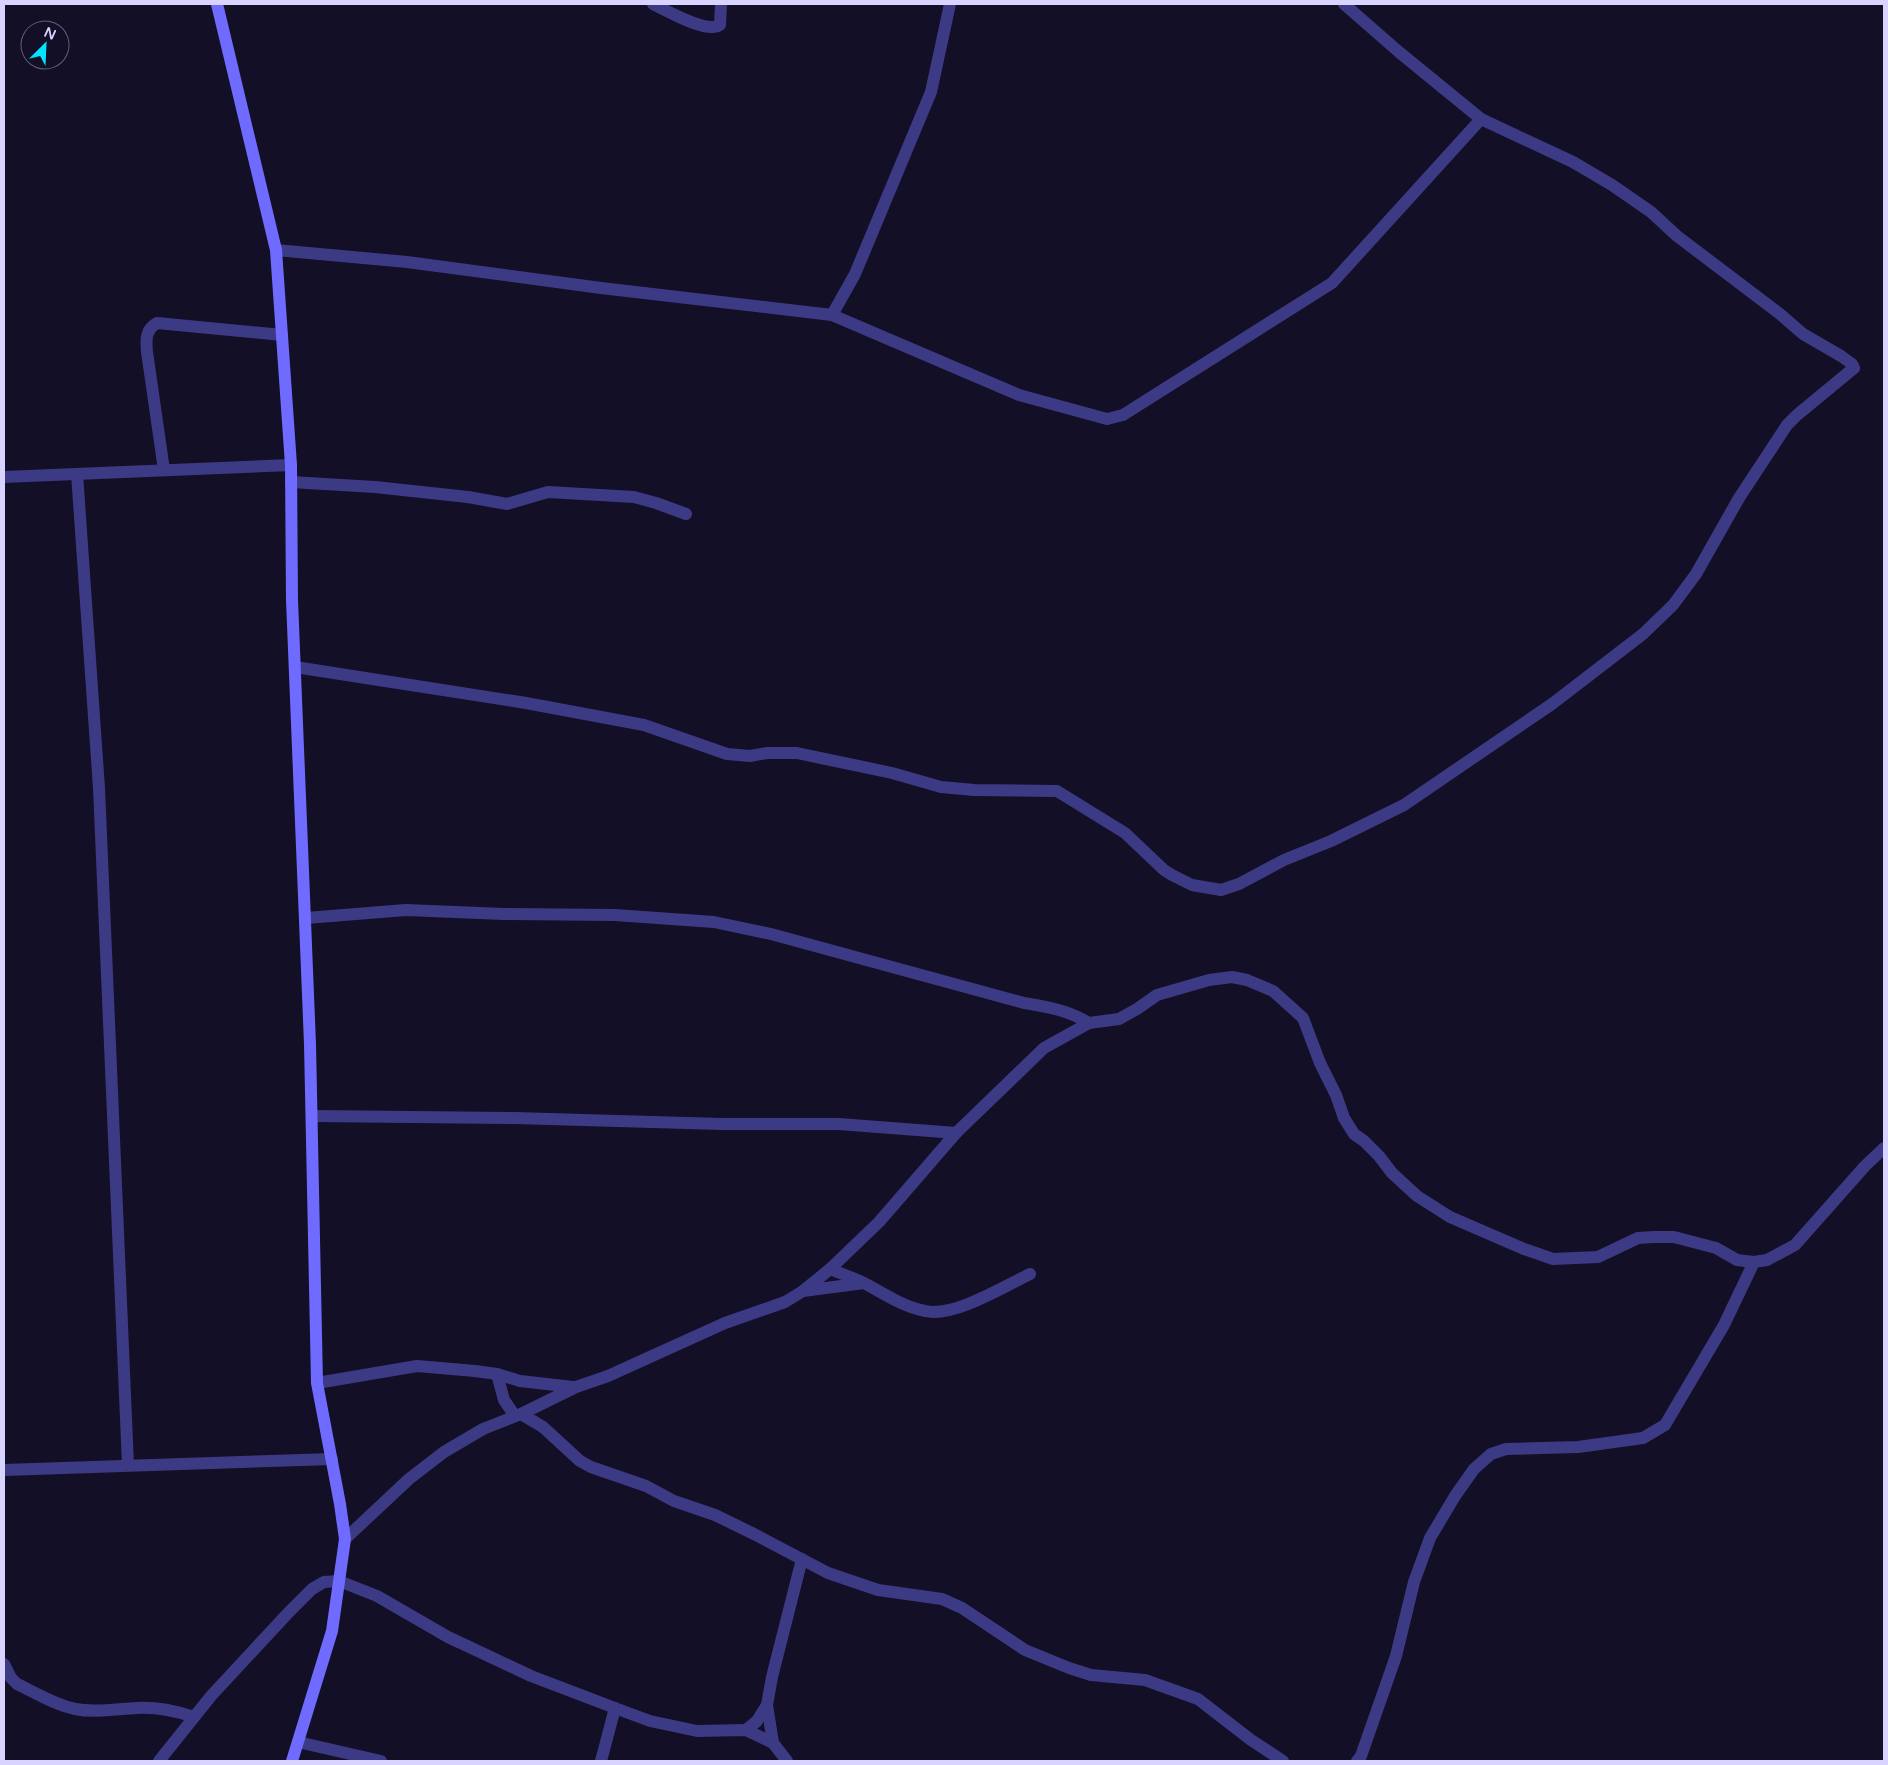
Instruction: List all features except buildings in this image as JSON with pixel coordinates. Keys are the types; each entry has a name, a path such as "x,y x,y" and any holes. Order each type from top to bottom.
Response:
{"street":[{"path":"217,4 276,250 291,465 292,600 306,918 317,1383 340,1504 344,1539 332,1631 292,1761"},
{"path":"653,4 704,27 715,28 720,25 721,4"},
{"path":"832,315 854,274 930,92 950,4"},
{"path":"295,667 526,703 644,725 727,754 750,756 767,753 797,753 892,773 941,787 1057,791 1125,833 1164,870 1182,881 1192,885 1221,890 1240,884 1284,860 1331,841 1404,805 1552,704 1643,634 1673,605 1696,574 1739,498 1787,425 1845,378 1854,368 1852,364 1841,356 1803,334 1780,314 1677,236 1651,212 1612,185 1573,162 1481,119 1344,4"},
{"path":"276,250 407,262 601,288 832,315 1019,395 1107,419 1124,415 1332,283 1481,119"},
{"path":"164,470 147,352 146,338 150,327 157,323 282,335"},
{"path":"4,477 291,465"},
{"path":"77,474 99,788 128,1465"},
{"path":"291,482 375,487 468,497 507,504 548,492 634,498 656,503 686,514"},
{"path":"306,918 406,910 504,914 615,915 714,922 780,937 1024,1004 1056,1008 1076,1015 1088,1023"},
{"path":"344,1539 409,1480 444,1452 483,1429 518,1415 576,1387 608,1376 725,1323 785,1302 803,1291 830,1269 879,1222 956,1133 1044,1048 1088,1023 1119,1020 1157,995 1209,980 1232,977 1247,980 1273,992 1303,1018 1344,1118 1354,1134 1369,1146 1392,1173 1416,1196 1433,1208 1498,1239 1552,1259 1598,1256 1638,1238 1654,1236 1674,1237 1716,1248 1737,1260 1754,1262 1767,1260 1795,1245 1865,1166 1884,1148"},
{"path":"312,1116 515,1118 721,1124 839,1124 956,1133"},
{"path":"1357,1761 1361,1756 1396,1656 1414,1582 1430,1538 1455,1496 1474,1469 1491,1454 1506,1449 1578,1447 1643,1438 1665,1425 1724,1325 1754,1262"},
{"path":"830,1269 926,1312 954,1309 986,1296 1030,1274"},
{"path":"803,1291 864,1283"},
{"path":"317,1383 417,1366 497,1374 520,1381 576,1387"},
{"path":"497,1374 504,1400 518,1415 542,1427 580,1462 646,1486 674,1501 715,1515 828,1574 861,1586 942,1600 962,1608 1025,1650 1069,1668 1091,1675 1145,1680 1198,1699 1251,1740 1283,1761"},
{"path":"4,1470 332,1459"},
{"path":"773,1744 768,1706 772,1677 802,1559"},
{"path":"159,1761 241,1663 312,1589 324,1582 339,1581 377,1596 448,1637 531,1676 650,1721 697,1731 746,1730 773,1744 787,1761"},
{"path":"4,1664 11,1678 17,1684 74,1709 110,1711 154,1708 174,1710 194,1717"},
{"path":"746,1730 757,1721 768,1706"},
{"path":"600,1761 615,1708"},
{"path":"298,1742 380,1761"}]}
